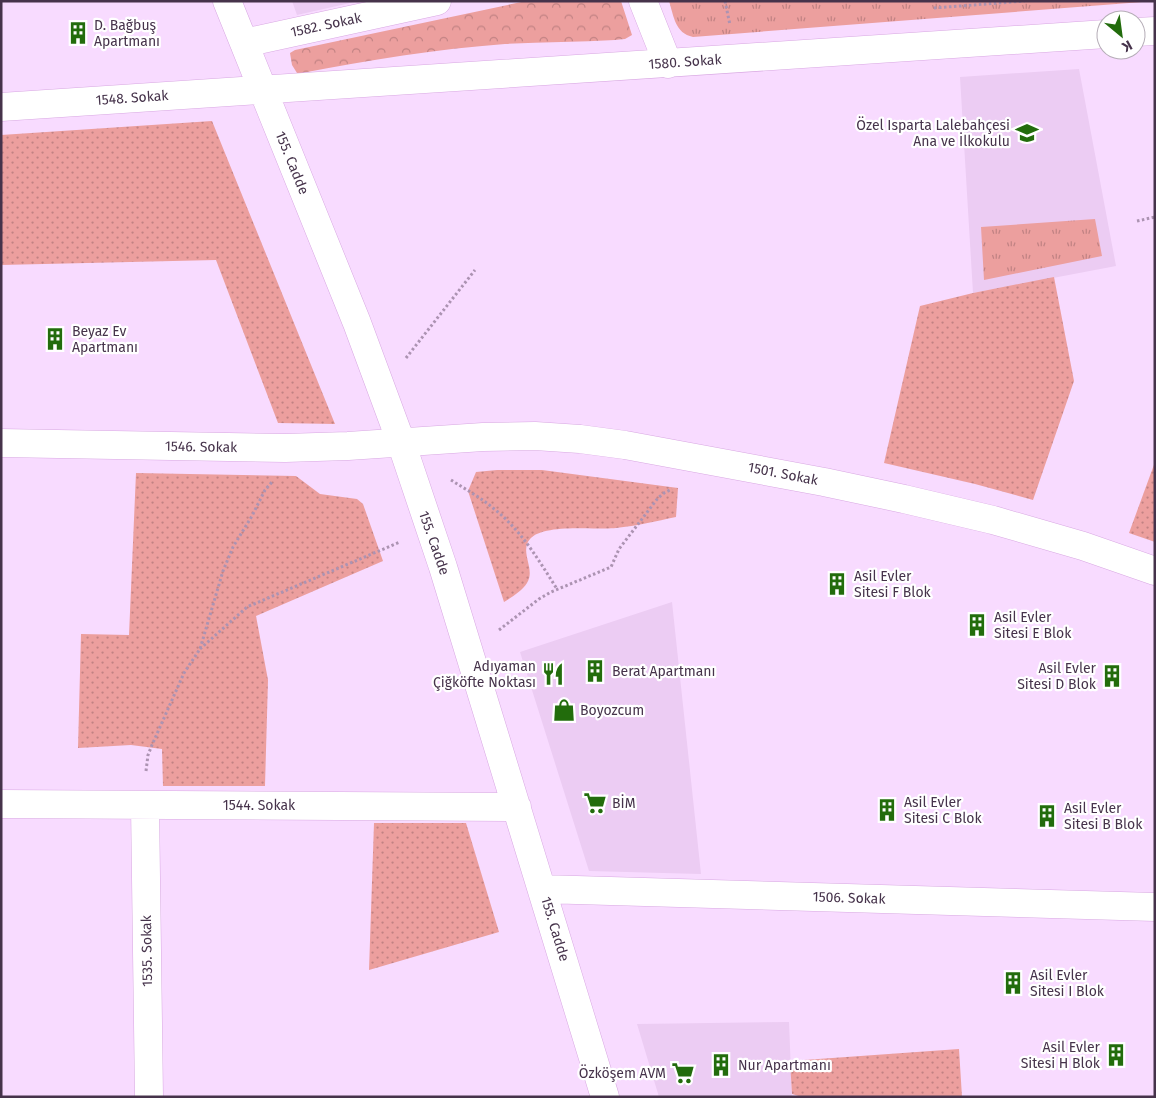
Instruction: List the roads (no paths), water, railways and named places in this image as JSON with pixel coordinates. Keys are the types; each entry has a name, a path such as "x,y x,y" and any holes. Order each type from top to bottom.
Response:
{"street":[{"name":"155. Cadde","path":"227,1 378,379 401,442 443,567 605,1097"},
{"name":"1582. Sokak","path":"244,43 437,1"},
{"path":"643,1 668,64"},
{"name":"1580. Sokak","path":"263,91 1096,35"},
{"name":"1548. Sokak","path":"1,107 263,91"},
{"name":"1501. Sokak","path":"401,442 454,438 535,436 625,445 824,482 993,520 1083,546 1155,571"},
{"name":"1546. Sokak","path":"1,443 246,448 348,446 401,442"},
{"name":"1544. Sokak","path":"1,804 517,807"},
{"name":"1535. Sokak","path":"145,804 149,1097"},
{"name":"1506. Sokak","path":"542,889 1155,907"}],"place":[{"name":"D. Bağbuş Apartmanı","path":"78,33"},
{"name":"Özel Isparta Lalebahçesi Ana ve İlkokulu","path":"1027,133"},
{"name":"Beyaz Ev Apartmanı","path":"55,339"},
{"name":"Asil Evler Sitesi F Blok","path":"837,584"},
{"name":"Asil Evler Sitesi E Blok","path":"977,625"},
{"name":"Berat Apartmanı","path":"595,671"},
{"name":"Adıyaman Çiğköfte Noktası","path":"553,674"},
{"name":"Asil Evler Sitesi D Blok","path":"1112,676"},
{"name":"Boyozcum","path":"564,710"},
{"name":"BİM","path":"595,803"},
{"name":"Asil Evler Sitesi C Blok","path":"887,810"},
{"name":"Asil Evler Sitesi B Blok","path":"1047,816"},
{"name":"Asil Evler Sitesi I Blok","path":"1013,983"},
{"name":"Asil Evler Sitesi H Blok","path":"1116,1055"},
{"name":"Nur Apartmanı","path":"721,1065"},
{"name":"Özköşem AVM","path":"683,1073"}]}
